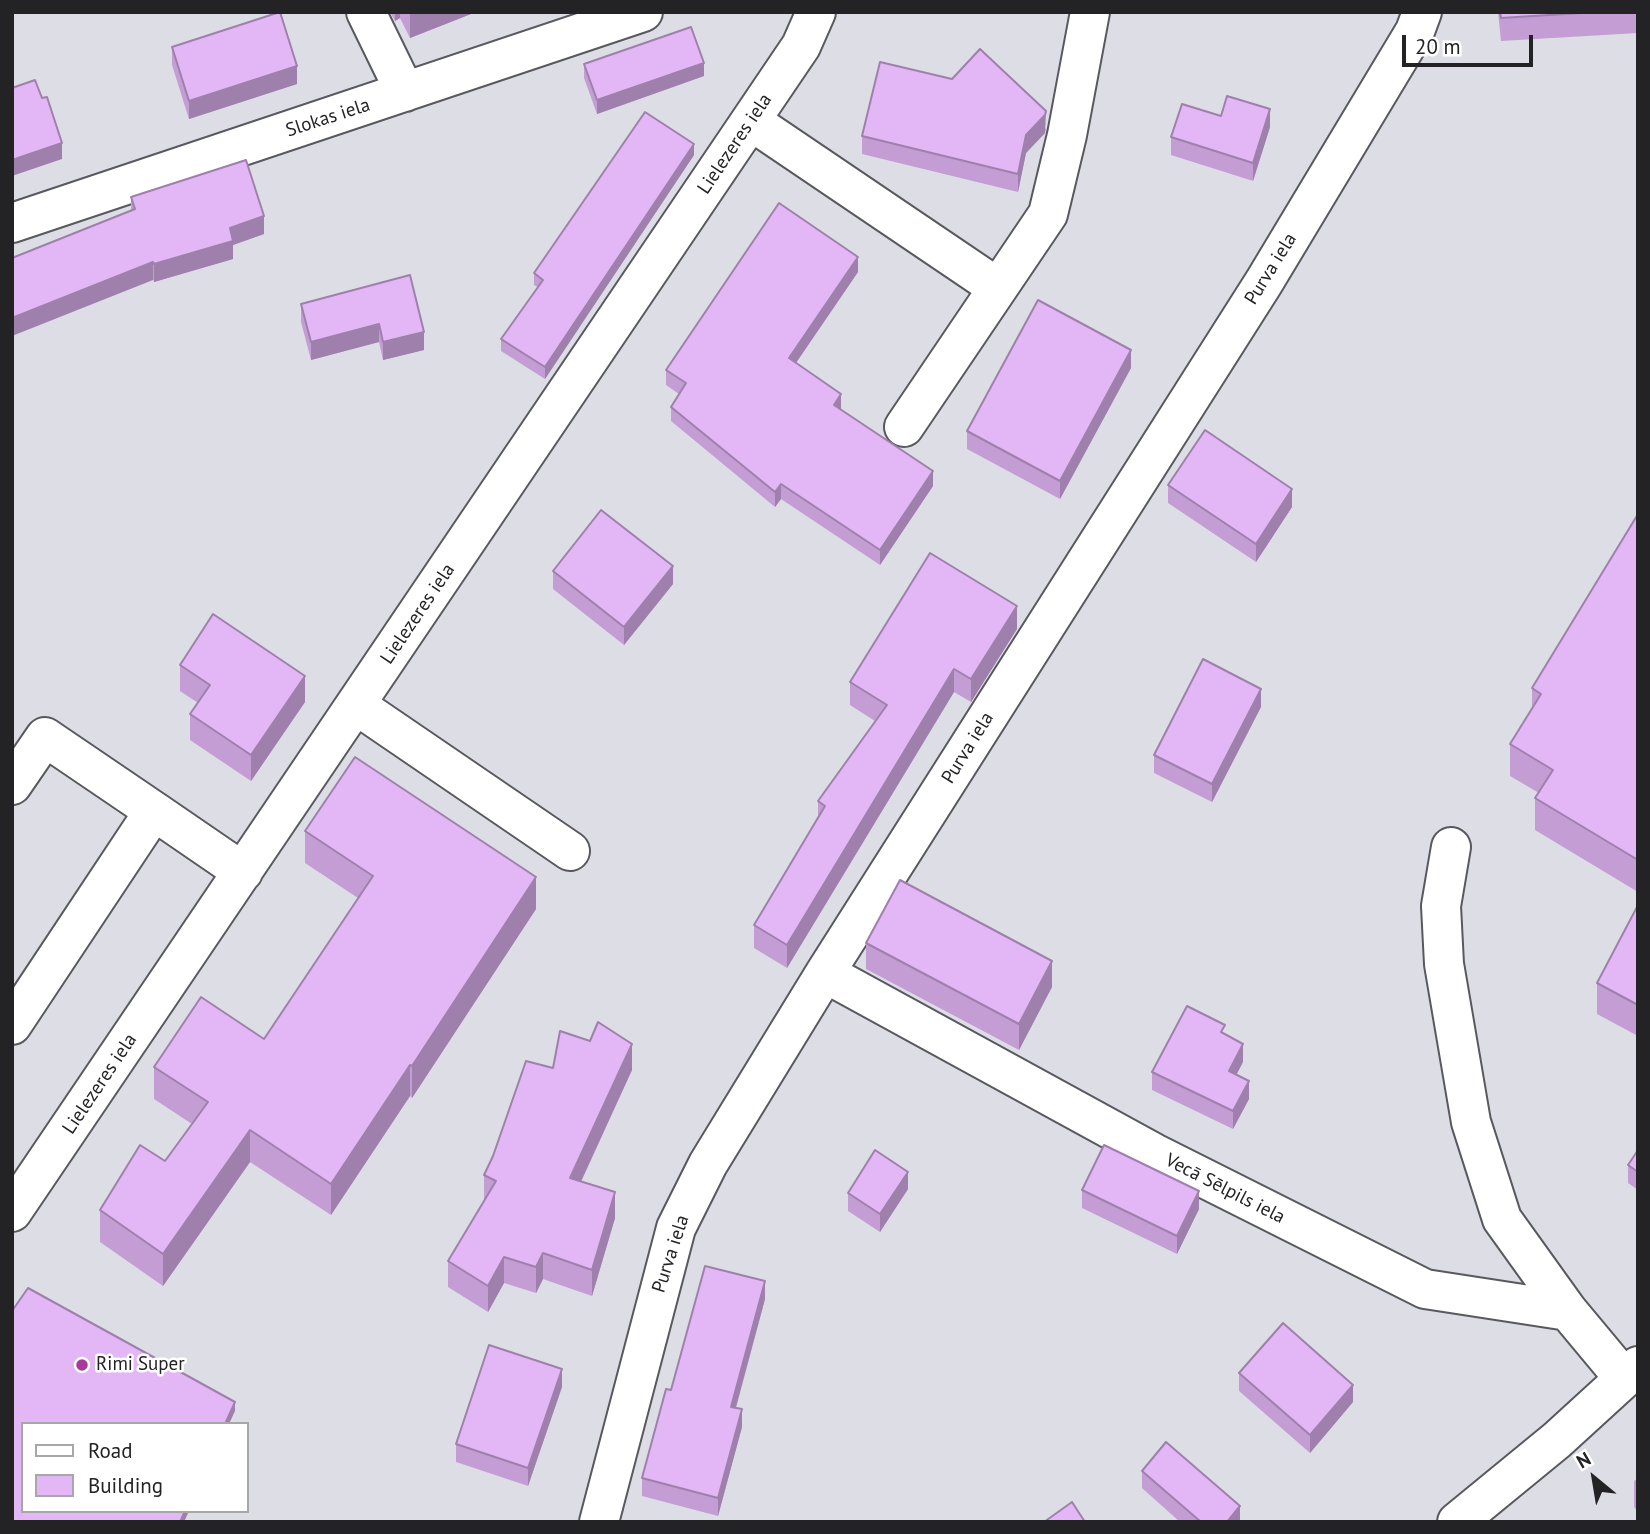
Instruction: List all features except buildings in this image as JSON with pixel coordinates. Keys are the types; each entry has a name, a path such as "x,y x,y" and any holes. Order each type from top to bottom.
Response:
{"street":[{"path":"366,12 405,92"},
{"name":"Slokas iela","path":"12,223 643,12"},
{"name":"Lielezeres iela","path":"12,1212 751,121 801,46 816,12"},
{"path":"904,427 1048,214 1068,135 1090,12"},
{"name":"Purva iela","path":"599,1522 676,1228 708,1164 825,973 1264,282 1415,31 1422,12"},
{"path":"751,121 998,288"},
{"path":"356,705 570,851"},
{"path":"12,785 45,737 243,872"},
{"path":"12,1025 154,811"},
{"path":"1451,847 1441,906 1444,964 1471,1122 1502,1219 1568,1311 1631,1372 1558,1440 1457,1522"},
{"name":"Vecā Sēlpils iela","path":"825,973 1154,1153 1425,1289 1568,1311"}],"place":[{"name":"Rimi Super","path":"82,1365"}]}
